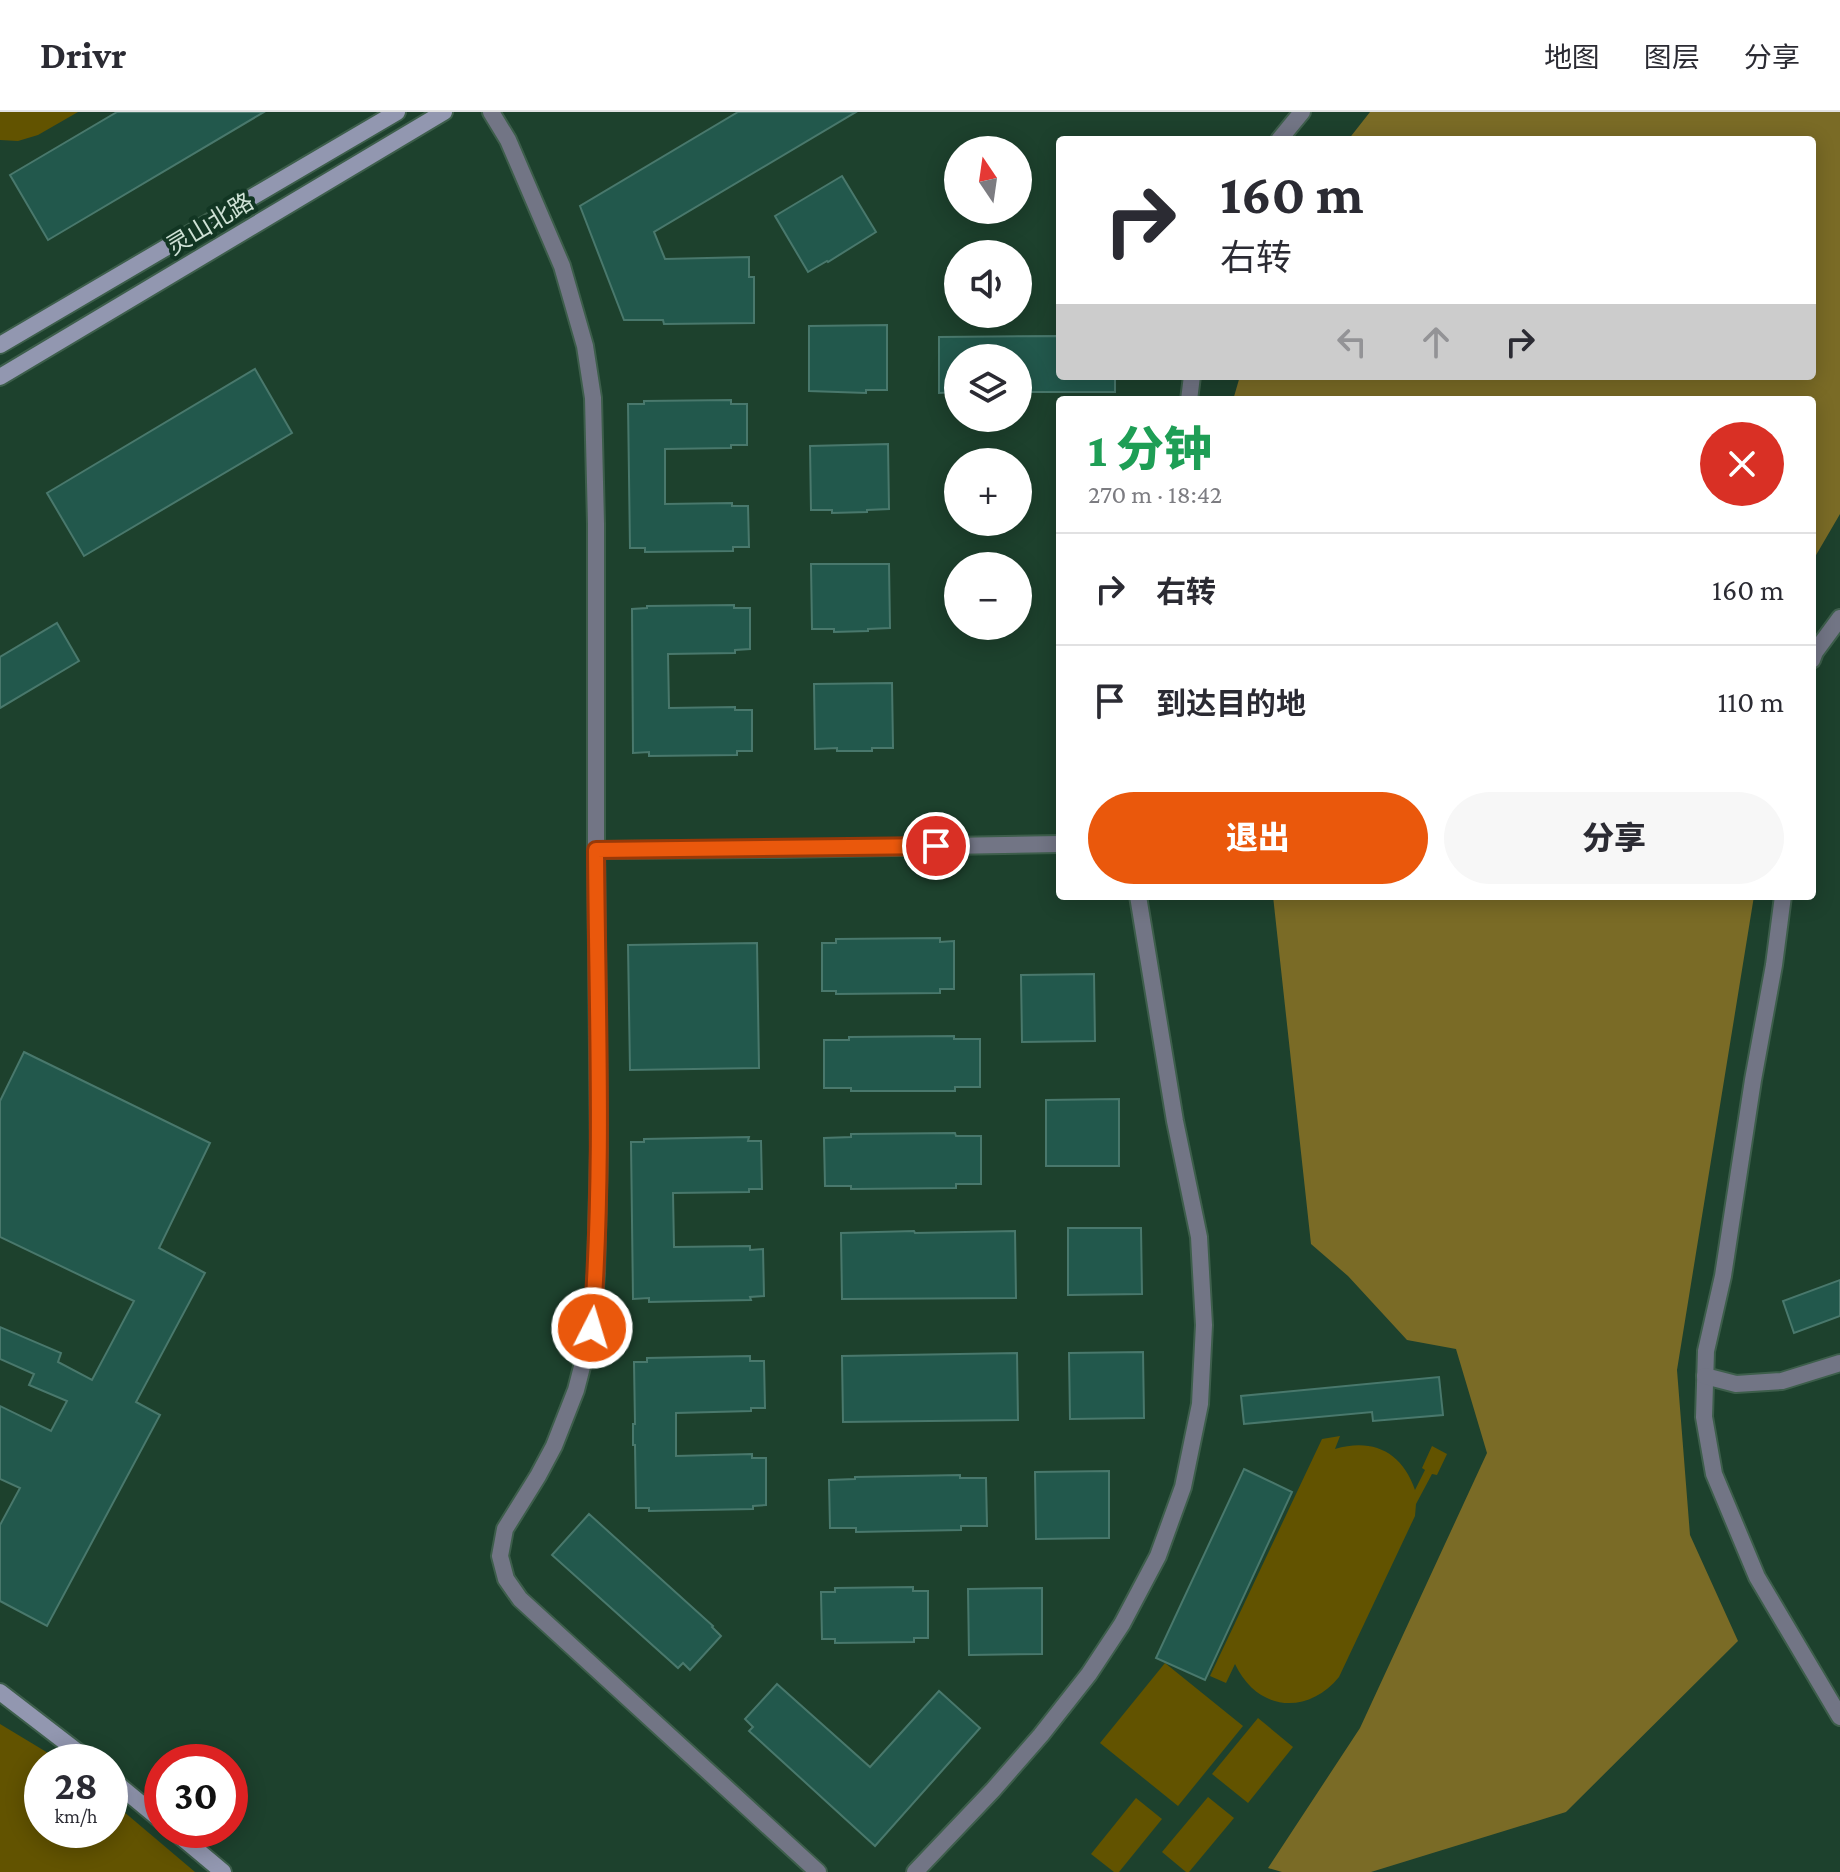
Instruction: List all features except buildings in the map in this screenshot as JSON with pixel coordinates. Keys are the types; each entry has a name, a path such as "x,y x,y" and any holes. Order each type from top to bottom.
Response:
{"street":[{"name":"灵山北路","path":"0,345 397,112"},
{"name":"灵山北路","path":"0,377 444,112"},
{"path":"491,112 508,140 540,211 562,266 585,346 593,398 596,524 599,1151 592,1328 576,1390 554,1446 505,1529 500,1556 506,1579 520,1599 818,1872"},
{"path":"1282,136 1302,112"},
{"path":"1816,651 1840,618"},
{"path":"596,850 1056,844"},
{"path":"915,1872 1032,1746 1089,1674 1122,1624 1158,1556 1183,1487 1200,1404 1204,1325 1199,1237 1175,1121 1139,900"},
{"path":"1782,900 1723,1276 1706,1351 1704,1417 1714,1474 1757,1577 1840,1717"},
{"path":"1705,1376 1736,1384 1782,1381 1840,1363"},
{"path":"0,1692 68,1744"},
{"path":"128,1793 144,1806"},
{"path":"194,1848 223,1872"}],"shaded area":[{"path":"0,112 78,112 38,135 18,141 0,140"},
{"path":"1370,112 1840,112 1840,514 1816,555 1816,396 1234,396 1239,380 1816,380 1816,136 1351,136"},
{"path":"1273,900 1753,900 1677,1370 1690,1535 1738,1641 1566,1812 1371,1872 1282,1872 1268,1868 1360,1728 1487,1453 1456,1349 1407,1340 1348,1276 1311,1244"},
{"path":"1340,1436 1335,1449 1362,1445 1394,1457 1415,1490 1432,1446 1447,1454 1437,1475 1432,1474 1416,1504 1415,1516 1339,1677 1312,1698 1283,1703 1256,1691 1244,1680 1235,1664 1226,1683 1210,1676 1322,1439"},
{"path":"1165,1663 1243,1726 1178,1806 1100,1743"},
{"path":"1258,1718 1293,1747 1248,1803 1212,1774"},
{"path":"0,1724 33,1744 24,1744 24,1848 128,1848 128,1815 144,1829 144,1848 167,1848 195,1872 0,1872"},
{"path":"1208,1797 1234,1818 1186,1872 1162,1852"},
{"path":"1136,1798 1162,1819 1119,1872 1114,1872 1091,1854"}],"route":[{"path":"592,1328 599,1151 596,850 936,846"}]}
